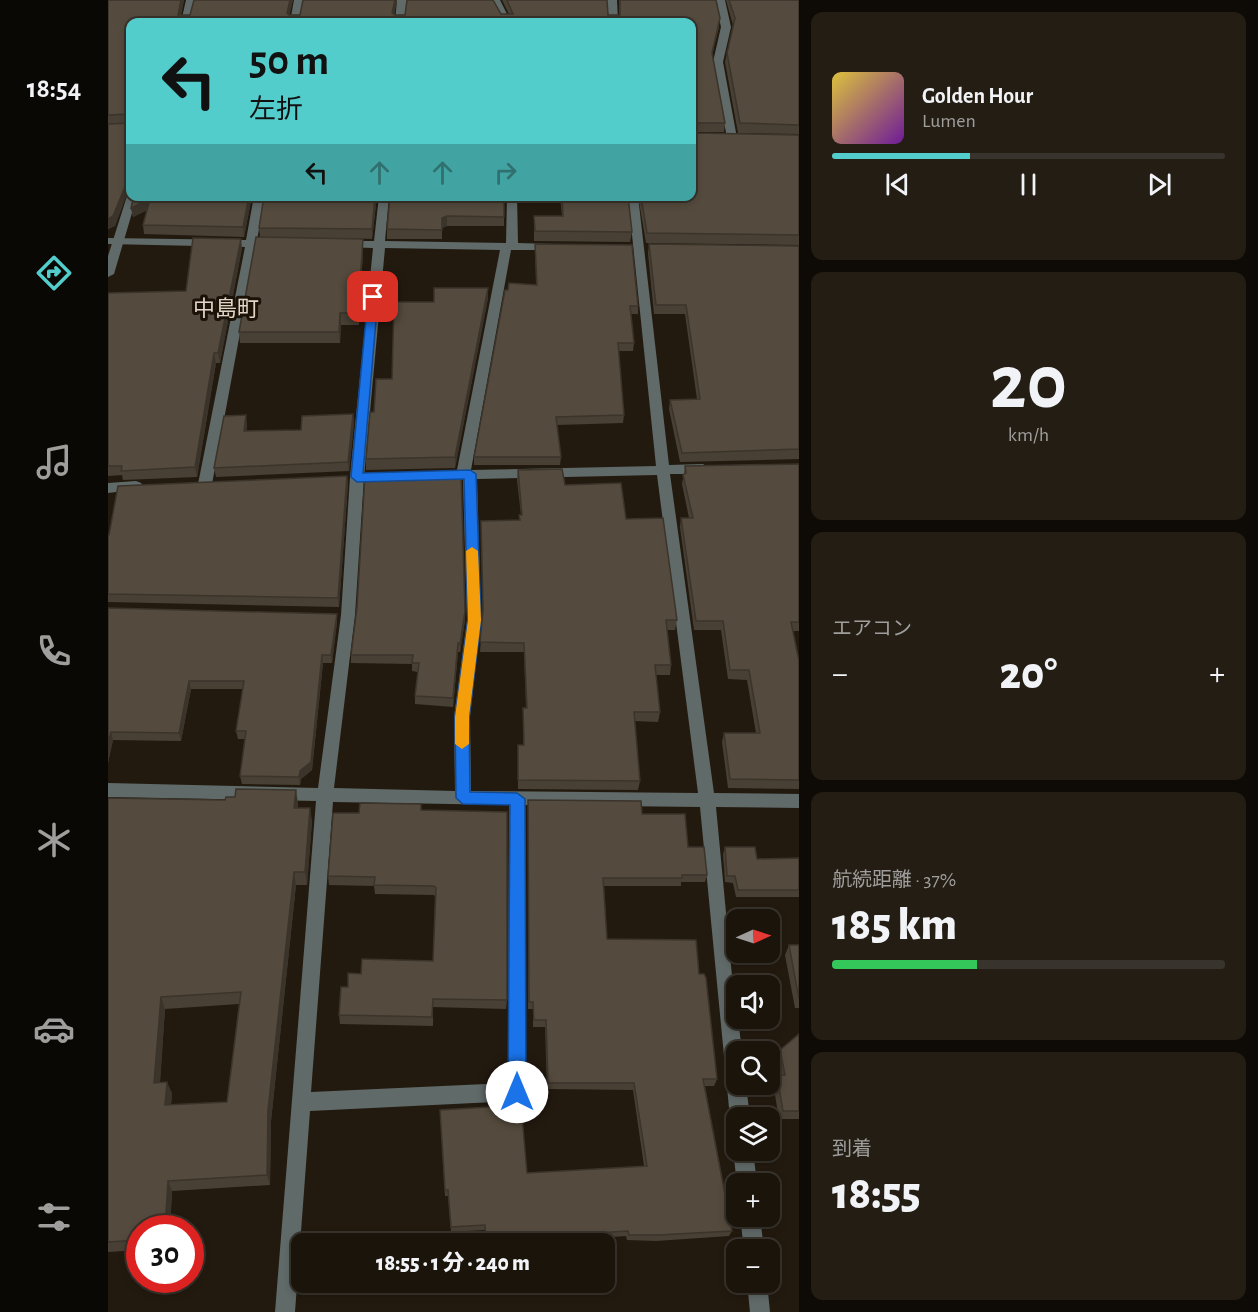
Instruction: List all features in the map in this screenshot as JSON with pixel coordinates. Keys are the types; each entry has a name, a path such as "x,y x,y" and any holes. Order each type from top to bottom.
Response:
{"street":[{"path":"186,18 191,0"},
{"path":"295,18 298,0"},
{"path":"400,18 402,0"},
{"path":"495,0 505,18"},
{"path":"612,0 614,18"},
{"path":"720,0 726,27 718,63 733,138"},
{"path":"108,274 113,241 130,201"},
{"path":"205,484 259,201"},
{"path":"285,1312 325,795 383,201"},
{"path":"463,798 462,717 474,620 466,475 509,246 512,201"},
{"path":"634,201 663,470 707,800 732,1041"},
{"path":"113,241 286,244"},
{"path":"332,244 570,247"},
{"path":"428,476 720,468"},
{"path":"108,488 151,486"},
{"path":"108,790 517,799 799,801"},
{"path":"302,1102 517,1092 517,799"},
{"path":"758,1293 760,1312"}],"building":[{"path":"108,0 181,0 178,15 190,15 194,0 290,0 287,13 300,15 303,0 395,0 392,13 405,15 407,0 493,0 501,14 513,14 507,0 607,0 608,15 620,15 620,0 716,0 720,18 712,53 725,123 696,123 696,18 126,18 126,114 108,115"},
{"path":"729,0 799,0 799,125 740,123 727,53 735,18"},
{"path":"126,123 126,184 113,216 108,219 108,124"},
{"path":"696,133 799,135 799,235 647,233 642,201 696,201"},
{"path":"133,201 146,201 131,208"},
{"path":"149,201 248,201 243,227 143,225"},
{"path":"263,201 375,201 372,229 259,228"},
{"path":"390,201 504,201 504,217 447,216 442,218 442,230 387,229"},
{"path":"562,201 629,201 632,232 535,231 534,216 563,216"},
{"path":"256,237 363,239 358,313 340,313 339,332 239,332"},
{"path":"193,238 241,239 218,353 214,353 195,467 121,471 122,466 108,466 108,293 186,291"},
{"path":"535,244 632,245 638,306 630,306 634,343 618,343 624,415 556,417 561,457 474,457 505,290 508,290 509,283 537,285"},
{"path":"649,244 799,246 799,449 682,453 670,400 700,399 686,305 656,305"},
{"path":"434,288 488,288 455,457 366,459 370,412 374,412 376,379 392,379 394,302 434,302"},
{"path":"353,414 348,462 214,468 224,416 246,415 244,431 301,430 302,416"},
{"path":"799,464 799,622 791,622 799,661 799,780 730,779 724,733 760,733 749,670 730,670 723,621 696,621 681,518 693,518 683,475 686,473 685,466"},
{"path":"562,469 565,485 621,483 626,519 663,518 677,620 666,620 671,665 655,665 660,712 634,712 640,781 518,780 518,745 524,745 523,708 527,708 524,643 480,642 483,610 481,521 520,520 519,515 522,515 518,470"},
{"path":"461,474 465,611 460,644 458,643 453,698 415,696 419,663 412,663 413,655 351,655 357,607 365,475"},
{"path":"347,476 338,598 108,594 108,535 118,486"},
{"path":"108,608 337,614 331,655 322,655 311,762 300,771 299,777 240,776 246,731 236,731 244,681 189,681 179,733 111,732 108,743"},
{"path":"236,789 296,790 294,808 310,808 305,872 294,872 268,1110 267,1175 168,1181 166,1215 126,1215 126,1241 108,1242 108,798 225,800 226,797 235,797","holes":["241,992 227,1102 165,1105 167,1082 154,1083 161,997"]},
{"path":"528,800 641,801 642,814 685,814 688,847 704,847 707,875 682,875 682,878 603,878 607,939 696,940 699,974 704,974 706,978 717,1079 703,1079 726,1200 726,1227 731,1227 732,1231 658,1235 629,1235 628,1231 486,1233 485,1225 451,1227 448,1190 445,1190 440,1110 521,1105 527,1173 647,1166 634,1083 548,1083 546,1020 534,1020 533,1002 529,1002"},
{"path":"360,803 421,804 421,810 507,812 507,1000 433,999 432,1017 339,1015 341,987 348,987 348,973 361,974 362,959 433,961 436,888 434,886 374,885 375,877 328,876 333,813 359,813"},
{"path":"725,847 755,847 757,859 799,858 799,890 738,890 735,876 727,876"},
{"path":"789,945 799,945 799,999"},
{"path":"799,1034 799,1111 783,1111 780,1075 785,1075 780,1050"}],"slow traffic":[{"path":"462,744 462,717 474,620 472,551"}],"district":[{"name":"中島町","path":"226,309"}],"route":[{"path":"373,297 357,477 470,474 474,620 462,717 463,798 517,799 517,1092"}]}
